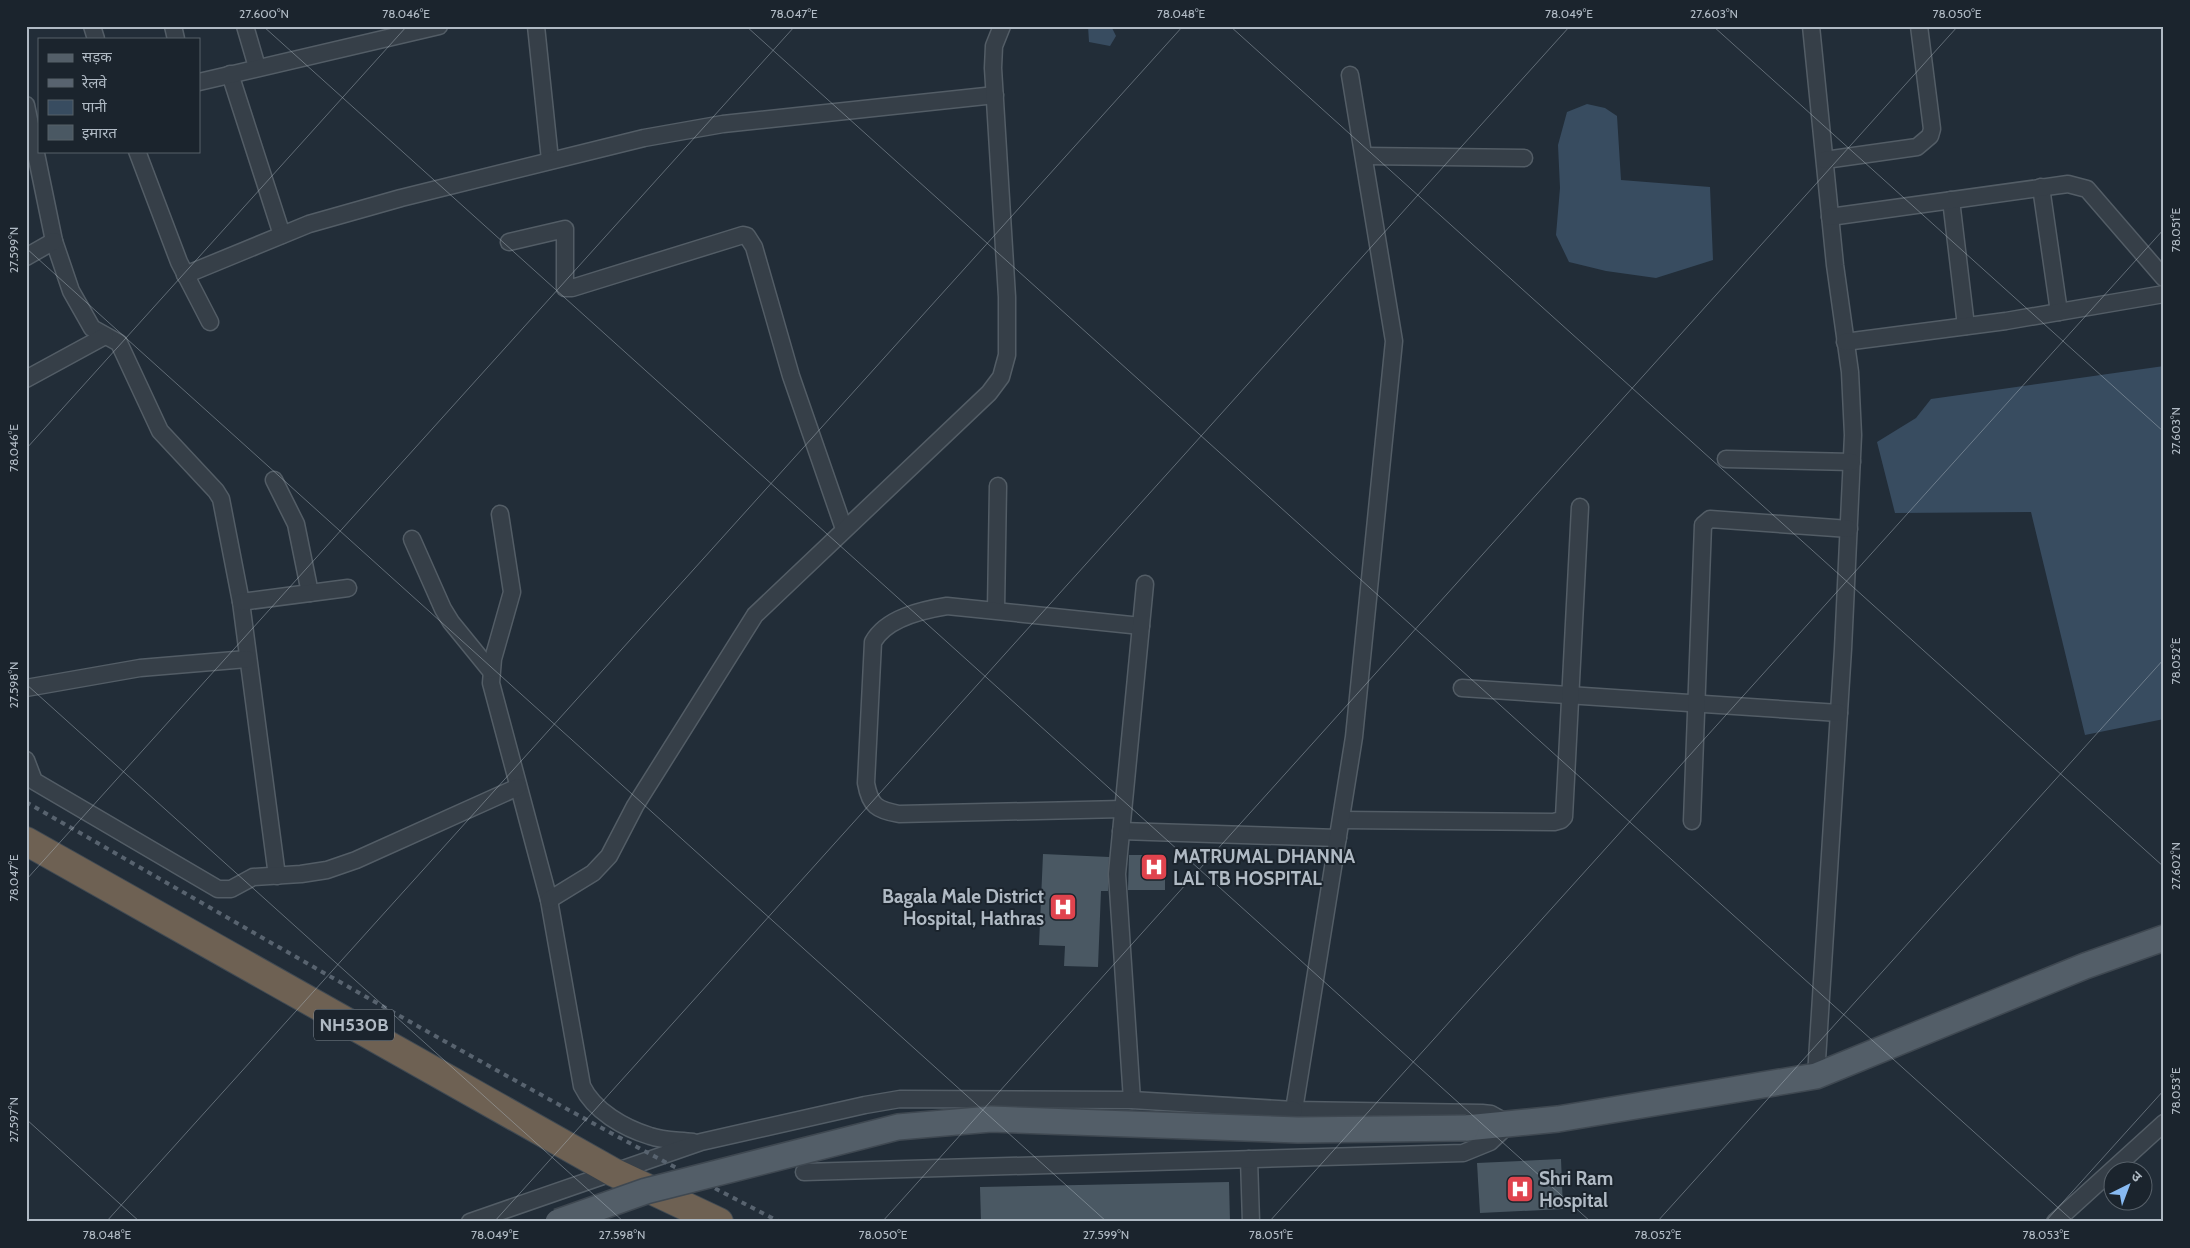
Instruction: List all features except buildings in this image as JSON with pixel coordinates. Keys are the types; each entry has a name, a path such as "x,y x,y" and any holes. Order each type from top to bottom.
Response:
{"highway":[{"name":"NH530B","path":"26,841 613,1172 719,1222"}],"main road":[{"path":"558,1222 646,1191 898,1127 992,1119 1280,1130 1466,1128 1558,1119 1816,1076 2085,966 2164,938"}],"street":[{"path":"92,26 96,38"},
{"path":"245,26 257,67"},
{"path":"200,82 439,26"},
{"path":"536,26 550,160"},
{"path":"549,900 593,873 609,856 635,806 755,615 989,394 1005,367 1007,355 1007,297 995,95 994,46 1002,26"},
{"path":"1811,26 1830,217 1845,342 1853,435 1839,713 1816,1076"},
{"path":"1825,160 1918,147 1930,136 1932,129 1919,26"},
{"path":"230,74 282,235"},
{"path":"1294,1110 1354,737 1394,341 1365,156 1350,75"},
{"path":"185,275 308,224 401,198 644,138 723,124 995,95"},
{"path":"26,105 32,123 31,154 54,241 72,291 90,326 119,343 160,431 216,491 221,500 241,602 277,876"},
{"path":"137,152 185,275 210,322"},
{"path":"1365,156 1524,158"},
{"path":"1830,217 2068,184 2087,190 2164,278"},
{"path":"2041,188 2060,312"},
{"path":"1950,200 1966,326"},
{"path":"509,242 565,229 565,288 572,288 743,235 747,236 754,247 791,376 844,529"},
{"path":"26,257 54,241"},
{"path":"1845,342 2060,312 2164,294"},
{"path":"26,379 105,336"},
{"path":"1726,459 1852,462"},
{"path":"274,480 296,524 310,593"},
{"path":"996,610 998,486"},
{"path":"1341,820 1554,822 1561,820 1566,811 1580,507"},
{"path":"500,514 512,592 490,670 491,683 549,900 582,1086 592,1102 618,1122 651,1137 701,1142"},
{"path":"1692,821 1702,532 1707,520 1849,529"},
{"path":"412,539 443,609 490,670"},
{"path":"1132,1100 1117,874 1145,584"},
{"path":"241,602 348,588"},
{"path":"1124,808 899,814 884,812 873,805 868,796 866,783 873,642 877,634 885,626 947,606 1141,626"},
{"path":"26,688 140,668 247,659"},
{"path":"1462,688 1839,713"},
{"path":"26,760 34,781 218,889 231,889 253,877 327,870 356,860 518,787"},
{"path":"1121,831 1338,838"},
{"path":"470,1222 701,1142 865,1105 900,1099 1132,1100 1294,1110 1482,1113 1491,1114 1509,1124 1490,1142 1463,1153 804,1172"},
{"path":"2056,1222 2164,1123"},
{"path":"1248,1159 1251,1222"}],"water":[{"path":"1088,26 1111,26 1116,36 1110,46 1089,42"},
{"path":"1587,104 1605,108 1617,116 1621,180 1710,187 1713,260 1656,278 1606,271 1569,262 1556,235 1560,188 1558,145 1567,112"},
{"path":"2164,366 2164,719 2085,735 2031,512 1895,513 1877,442 1916,418 1931,399"}],"railway":[{"path":"26,802 495,1069 780,1222"}],"place":[{"name":"MATRUMAL DHANNA LAL TB HOSPITAL","path":"1154,867"},
{"name":"Bagala Male District Hospital, Hathras","path":"1063,907"},
{"name":"Shri Ram Hospital","path":"1520,1189"}]}
